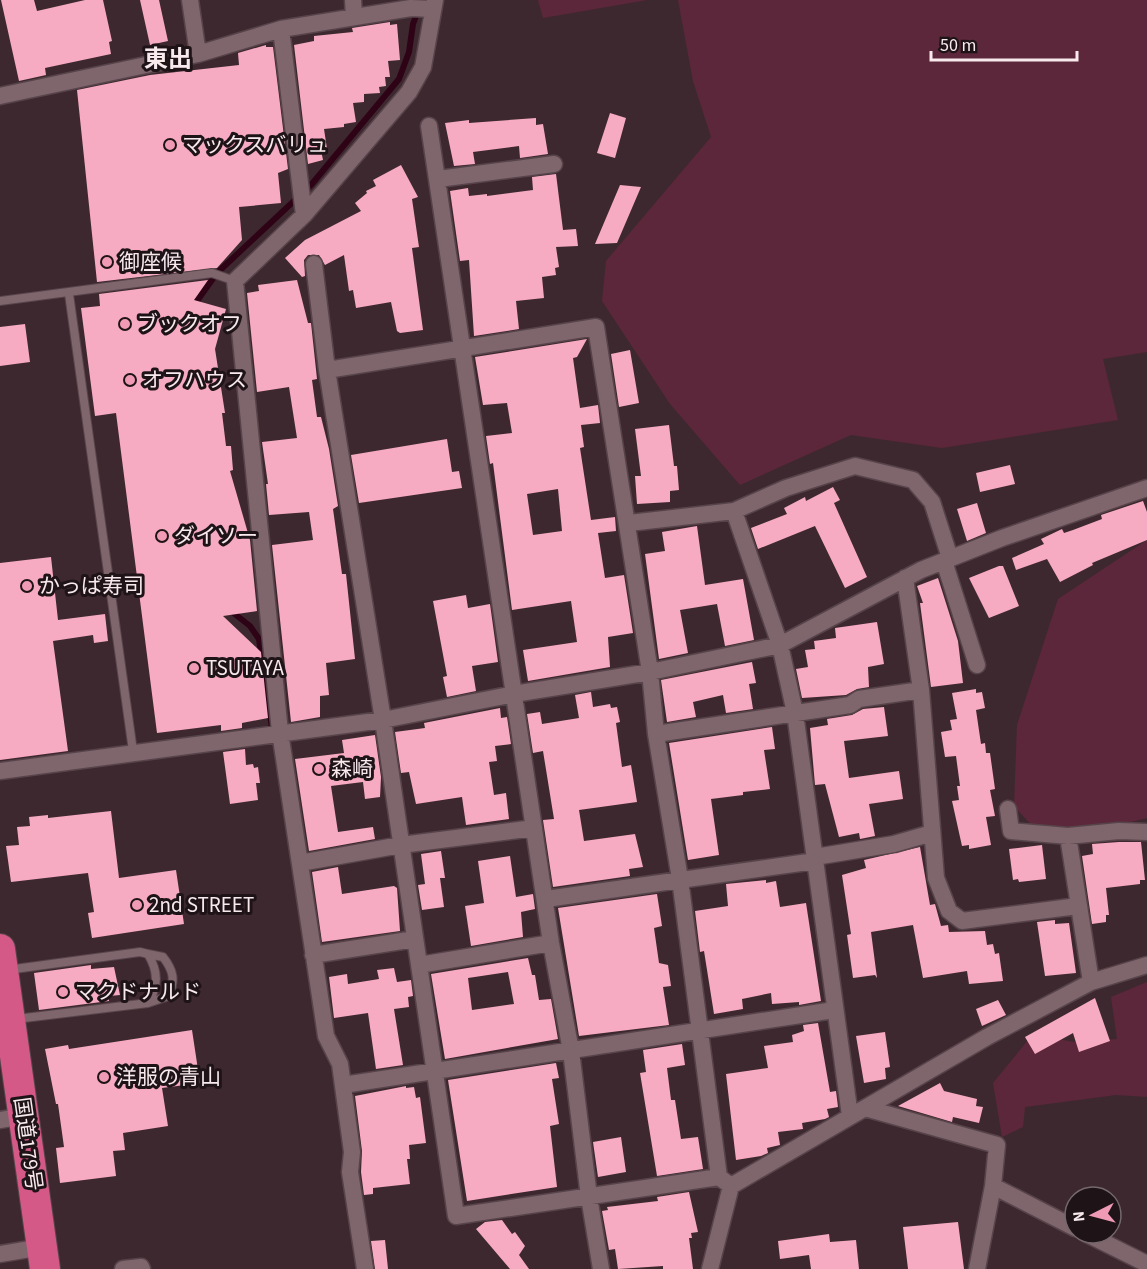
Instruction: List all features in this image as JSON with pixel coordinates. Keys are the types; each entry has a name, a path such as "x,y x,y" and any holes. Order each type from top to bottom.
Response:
{"highway":[{"name":"国道179号","path":"2,960 10,1019 9,1077 12,1118 43,1258"}],"street":[{"path":"190,0 198,54"},
{"path":"0,96 198,54 353,8 411,8 433,4 423,67 409,92 304,215 235,281 280,732 326,1036 340,1064 352,1152 350,1172 365,1269"},
{"path":"281,29 298,185 304,215"},
{"path":"429,126 551,943 572,1051 589,1197 601,1269"},
{"path":"438,178 554,164"},
{"path":"314,264 327,370 456,1216 725,1181 865,1108 987,1037 1090,982 1147,965"},
{"path":"327,370 462,346 596,327 629,524 650,672 656,734 725,1181 710,1269"},
{"path":"629,524 734,510 786,488 855,466 913,480 932,502 977,665"},
{"path":"0,771 382,720 514,694 650,672 780,645 947,559 1147,488"},
{"path":"734,510 780,645 795,713 850,1116"},
{"path":"905,579 921,690 936,878 949,911 962,921 1078,906"},
{"path":"656,734 795,713 921,690"},
{"path":"1008,809 1011,831 1068,836 1119,831 1147,832"},
{"path":"300,863 401,845 534,828"},
{"path":"546,899 815,859 894,844 932,833"},
{"path":"1068,836 1090,982"},
{"path":"313,955 415,939"},
{"path":"419,964 551,943"},
{"path":"343,1084 435,1072 834,1010"},
{"path":"865,1108 997,1145 993,1186 977,1269"},
{"path":"993,1186 1063,1222"},
{"path":"1109,1245 1147,1264"},
{"path":"0,1254 43,1258"},
{"path":"123,1269 141,1267 142,1269"}],"lane":[{"path":"0,302 212,273 235,281"},
{"path":"69,294 133,752"},
{"path":"2,960 140,952 164,957 172,969 174,983 169,996 148,1003 10,1019"},
{"path":"148,954 155,966 157,981 148,1003"}],"shaded area":[{"path":"538,0 647,0 543,18"},
{"path":"678,0 1147,0 1147,352 1103,359 1118,420 942,448 851,435 740,485 670,404 602,301 606,261 711,137 693,81"},
{"path":"1147,540 1147,818 1074,836 1034,828 1014,806 1017,725 1058,599"},
{"path":"1147,982 1147,1097 1116,1095 1025,1107 1023,1127 1002,1137 993,1083 1033,1034 1073,1042 1117,1039 1111,997"}],"building":[{"path":"1,0 34,0 37,11 85,0 103,0 112,41 109,42 111,54 45,68 46,75 19,81"},
{"path":"140,0 159,0 168,41 150,45"},
{"path":"390,22 390,25 397,24 400,60 388,61 390,77 385,77 386,86 379,87 380,93 364,94 364,102 353,103 356,122 344,124 344,127 324,129 327,149 321,150 323,160 308,164 294,45 314,41 314,36 353,32 352,28"},
{"path":"266,45 266,47 273,47 288,169 278,173 281,203 239,207 242,240 217,268 97,282 77,90 150,75 239,65 238,53"},
{"path":"610,113 626,118 615,158 597,153"},
{"path":"536,118 536,125 543,124 548,154 520,158 519,146 473,152 475,164 454,166 445,123"},
{"path":"401,165 418,197 412,199 419,247 412,248 423,330 400,333 397,331 391,302 356,308 353,290 349,291 344,255 325,265 319,255 308,255 304,260 305,276 302,277 285,258 305,240 361,211 355,203 367,193 366,191 376,186 373,180"},
{"path":"556,174 563,230 576,229 578,246 556,247 559,267 555,268 556,275 542,277 544,298 516,301 519,329 474,336 469,260 460,261 450,191 468,188 469,196 487,194 487,196 533,190 532,177"},
{"path":"620,185 641,187 617,243 595,244"},
{"path":"208,280 194,300 226,309 215,349 225,413 222,413 226,446 231,446 233,470 230,471 250,540 257,611 223,616 261,652 268,718 242,723 242,728 221,731 221,725 157,733 116,413 95,416 81,308 100,306 99,294"},
{"path":"297,280 308,323 311,323 317,379 312,380 317,417 321,417 329,449 338,506 333,509 342,574 346,574 355,659 326,663 329,695 320,696 320,717 291,722 272,545 313,540 309,512 269,515 266,484 268,484 262,442 297,438 289,387 257,392 247,293 259,291 258,285"},
{"path":"25,324 30,362 0,366 0,327"},
{"path":"587,339 577,357 573,358 580,408 598,405 600,423 581,425 584,447 580,448 591,520 615,517 616,531 598,533 605,578 624,575 633,633 608,637 610,667 528,681 523,650 577,642 571,601 512,610 493,463 490,464 486,436 512,433 507,403 483,405 475,357","holes":["558,489 562,531 533,535 527,494"]},
{"path":"630,350 639,403 619,407 611,354"},
{"path":"669,425 679,490 670,491 670,502 637,504 635,476 641,476 635,429"},
{"path":"447,439 452,472 459,471 462,488 359,503 351,455"},
{"path":"1010,465 1015,484 980,492 976,473"},
{"path":"833,487 840,500 834,503 867,577 845,588 815,526 758,549 751,528 787,514 784,508 805,497 806,501"},
{"path":"1143,501 1147,512 1147,540 1092,563 1093,565 1060,582 1047,559 1016,570 1012,558 1044,544 1041,539 1062,529 1064,533 1073,530 1102,519 1101,515"},
{"path":"977,503 986,533 967,541 957,509"},
{"path":"697,526 705,585 743,579 754,640 725,646 717,604 680,610 688,653 659,659 645,554 665,551 662,532"},
{"path":"51,557 58,620 105,614 108,641 94,643 93,635 53,641 68,751 0,760 0,563"},
{"path":"1003,566 1019,606 989,618 969,578"},
{"path":"938,578 958,641 963,683 931,687 920,603 923,603 917,586"},
{"path":"466,595 468,608 490,604 498,662 472,666 476,691 447,697 443,677 447,676 433,601"},
{"path":"877,622 884,664 868,667 869,687 857,689 846,695 802,698 796,669 808,667 805,650 815,649 814,641 836,638 835,628"},
{"path":"752,662 756,683 749,684 753,709 726,713 723,695 693,702 696,717 667,722 661,680"},
{"path":"976,689 976,693 982,692 985,708 976,710 981,744 985,743 986,753 990,753 995,789 990,790 995,816 986,817 991,845 969,849 969,845 962,846 952,801 959,800 957,786 960,786 956,756 945,757 941,732 952,730 950,720 957,719 952,693"},
{"path":"591,692 593,707 610,704 611,708 617,707 620,722 616,723 622,767 631,765 637,802 579,810 584,841 635,834 643,867 629,869 630,876 553,887 543,820 554,819 543,751 533,753 527,714 540,712 542,724 579,718 575,695"},
{"path":"884,707 888,736 844,741 849,778 899,771 903,799 869,804 875,836 860,839 859,833 839,837 825,784 815,785 810,728 828,725 827,719 852,715 863,709"},
{"path":"500,708 501,718 507,717 511,744 495,746 497,761 489,762 494,795 506,793 509,819 466,825 462,797 416,804 409,772 401,773 395,732 425,728 424,723"},
{"path":"772,727 775,749 764,750 770,789 711,799 719,855 688,860 669,743"},
{"path":"375,735 381,777 380,797 365,799 363,782 331,786 338,832 373,827 375,839 309,851 295,759 344,753 342,740"},
{"path":"245,749 246,765 253,764 254,768 258,767 260,783 256,783 258,800 230,804 223,752"},
{"path":"111,811 119,878 176,870 184,924 92,938 88,913 94,912 88,873 11,882 6,846 19,845 17,827 30,826 29,817 48,815 48,818"},
{"path":"1141,842 1145,880 1140,880 1140,884 1106,888 1109,915 1106,915 1106,922 1092,924 1082,856 1093,854 1092,844"},
{"path":"1042,845 1046,879 1019,882 1018,879 1013,880 1009,849"},
{"path":"920,847 930,905 935,904 941,926 948,925 949,932 985,931 987,945 993,944 995,954 999,953 1003,981 969,984 967,971 923,978 913,925 871,932 877,978 875,975 853,978 847,935 851,934 842,875 866,868 864,860"},
{"path":"441,851 445,878 440,878 444,907 422,910 418,885 425,884 421,854"},
{"path":"510,856 516,897 533,894 535,909 521,912 523,937 471,946 465,906 484,903 478,861"},
{"path":"338,867 342,894 394,886 397,888 400,931 322,942 312,872"},
{"path":"766,880 766,883 776,881 780,907 806,903 821,1001 799,1005 799,1002 772,1004 771,993 742,999 743,1009 714,1014 704,951 700,952 695,911 728,906 726,884"},
{"path":"657,894 662,926 654,928 659,963 668,965 671,986 663,987 669,1025 579,1036 558,908"},
{"path":"1055,920 1055,924 1069,923 1076,973 1045,976 1037,922"},
{"path":"528,958 532,975 535,975 539,1000 551,999 558,1039 445,1059 431,974","holes":["508,972 514,1004 472,1010 468,978"]},
{"path":"91,965 91,969 114,967 120,995 109,996 109,1001 39,1010 34,973"},
{"path":"394,968 397,982 411,980 413,996 408,997 409,1007 394,1009 403,1065 376,1069 368,1013 334,1018 329,977 347,974 348,984 379,979 377,970"},
{"path":"1095,998 1110,1041 1079,1052 1073,1033 1035,1054 1025,1037"},
{"path":"998,1000 1006,1015 982,1026 976,1009"},
{"path":"818,1023 830,1092 836,1091 838,1107 827,1109 829,1117 825,1119 802,1123 803,1129 778,1132 780,1145 767,1148 768,1153 736,1160 726,1074 768,1068 764,1046 793,1042 792,1035 804,1031 803,1025"},
{"path":"192,1030 200,1083 162,1088 168,1126 123,1133 125,1150 113,1151 116,1176 60,1183 56,1148 64,1147 58,1104 56,1104 45,1049 68,1045 69,1049"},
{"path":"885,1032 890,1067 885,1068 886,1079 864,1083 856,1036"},
{"path":"682,1044 685,1065 667,1068 671,1100 675,1100 681,1139 698,1137 703,1169 657,1176 640,1073 646,1072 643,1050"},
{"path":"556,1063 559,1078 552,1079 559,1124 550,1126 557,1187 467,1201 448,1080"},
{"path":"940,1083 944,1091 977,1099 976,1106 983,1107 979,1123 953,1117 952,1122 898,1106"},
{"path":"406,1086 406,1088 414,1087 416,1098 420,1097 426,1143 409,1145 410,1159 407,1159 410,1184 373,1188 373,1194 364,1195 361,1172 362,1151 355,1096"},
{"path":"621,1137 626,1172 598,1177 593,1142"},
{"path":"689,1192 698,1232 691,1233 692,1238 689,1238 693,1269 663,1269 663,1266 618,1269 615,1249 609,1250 602,1211 608,1210 607,1207 658,1201 657,1197"},
{"path":"502,1220 525,1246 519,1255 529,1269 510,1269 476,1229 485,1222"},
{"path":"958,1222 964,1269 908,1269 903,1227"},
{"path":"829,1234 830,1242 856,1240 859,1269 811,1269 809,1255 780,1259 778,1241"},
{"path":"385,1240 388,1269 375,1269 371,1241"}],"waterway":[{"path":"192,308 217,273 311,185 399,79 409,52 413,24 422,0"},
{"path":"231,611 250,626 259,639 273,735"}],"place":[{"name":"マックスバリュ","path":"170,145"},
{"name":"御座候","path":"107,262"},
{"name":"ブックオフ","path":"125,324"},
{"name":"オフハウス","path":"130,380"},
{"name":"ダイソー","path":"162,536"},
{"name":"かっぱ寿司","path":"27,586"},
{"name":"TSUTAYA","path":"194,668"},
{"name":"森崎","path":"319,769"},
{"name":"2nd STREET","path":"137,905"},
{"name":"マクドナルド","path":"63,992"},
{"name":"洋服の青山","path":"104,1077"}],"district":[{"name":"東出","path":"168,59"}]}
